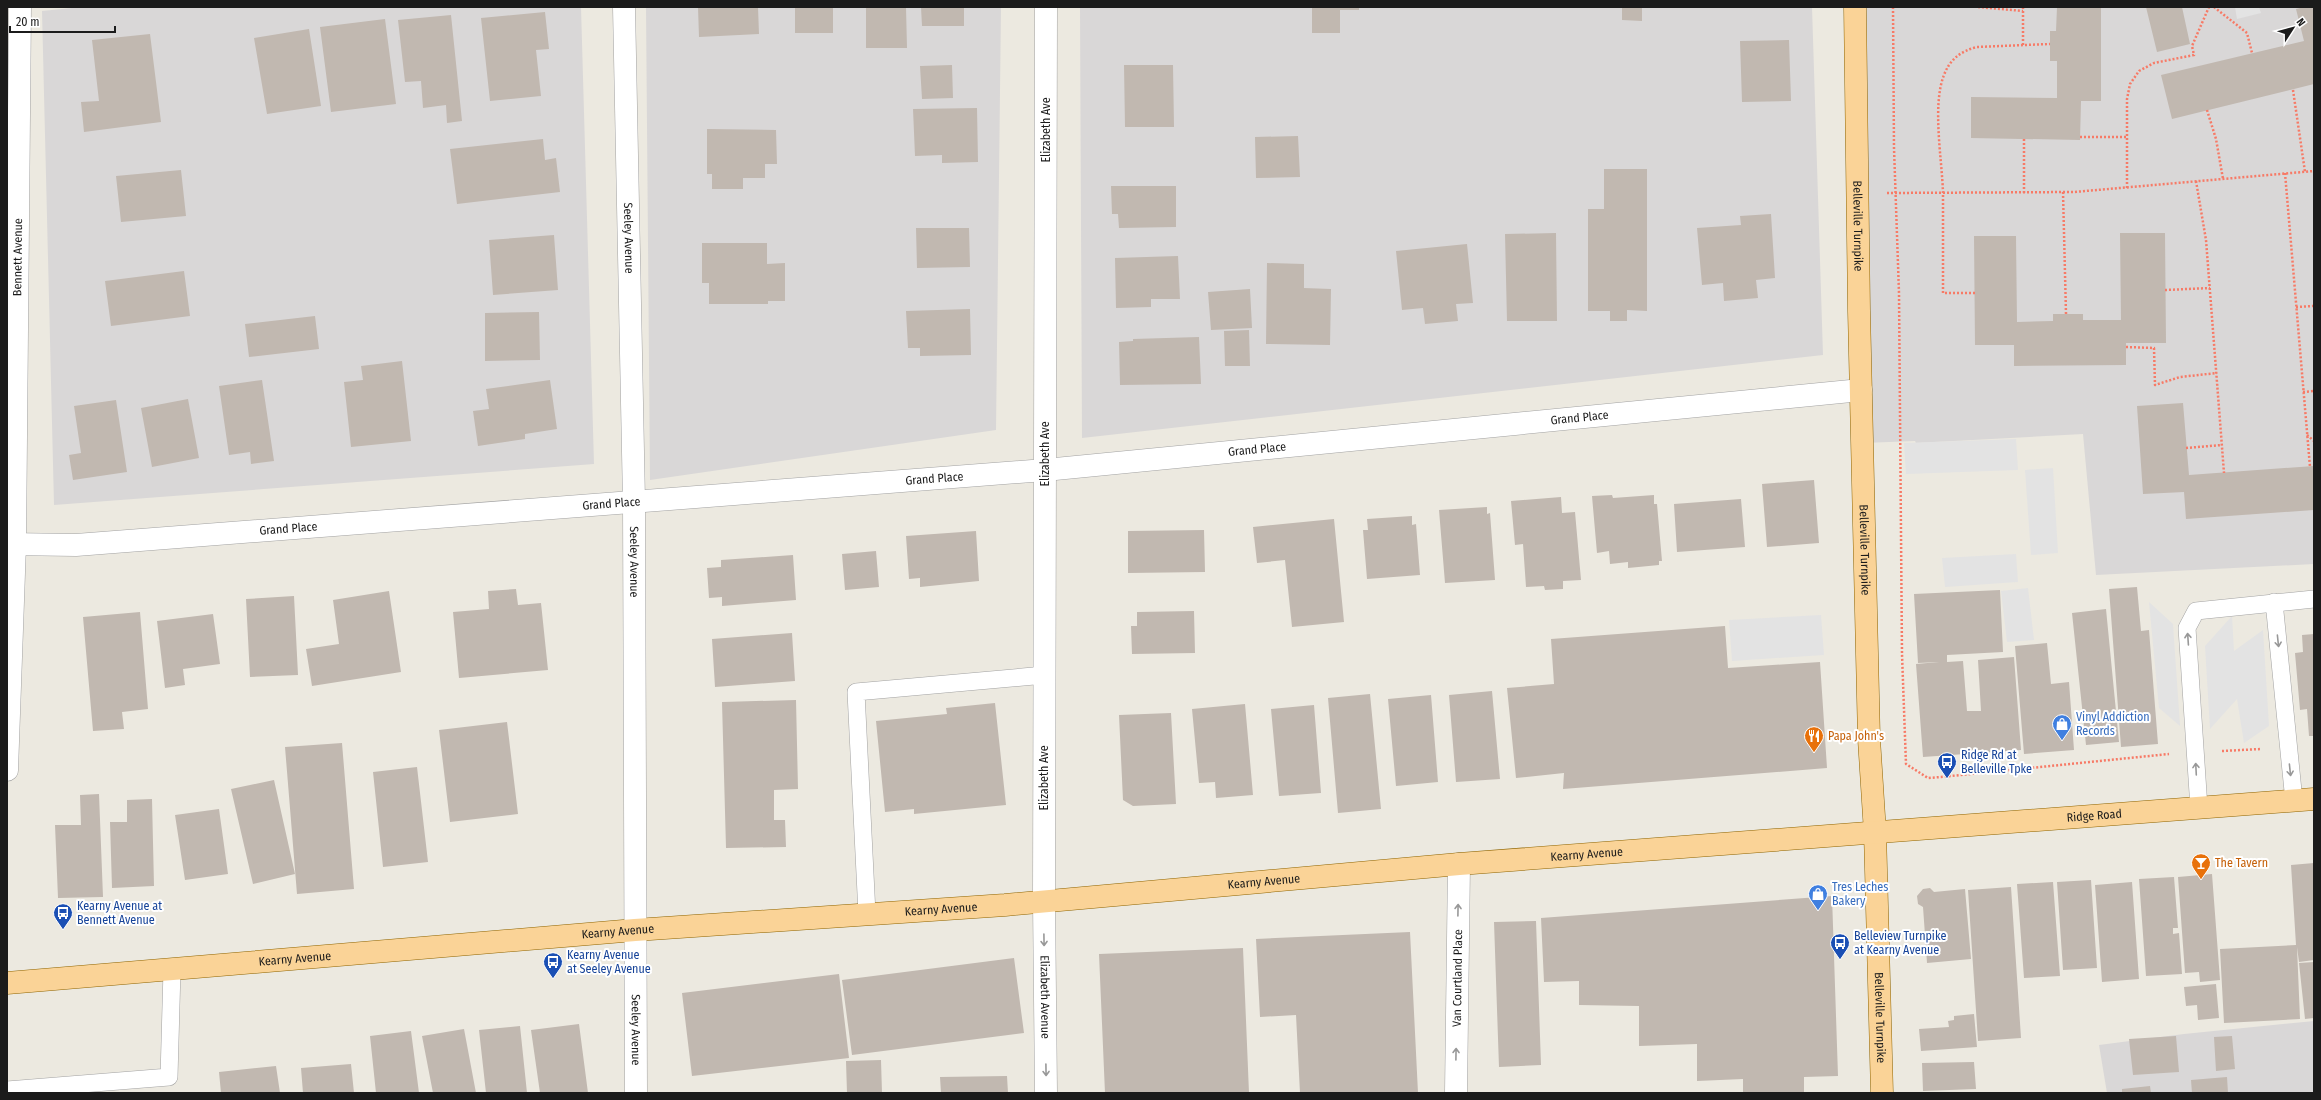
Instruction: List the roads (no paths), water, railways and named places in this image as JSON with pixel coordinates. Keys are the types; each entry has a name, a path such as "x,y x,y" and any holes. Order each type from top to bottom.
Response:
{"main road":[{"name":"Belleville Turnpike","path":"1855,7 1857,194 1869,739 1875,832 1882,1093"},
{"name":"Ridge Road","path":"1875,832 2304,800"},
{"name":"Kearny Avenue","path":"7,984 635,930 1044,901 1459,864 1875,832"}],"street":[{"name":"Bennett Avenue","path":"7,770 20,7"},
{"name":"Seeley Avenue","path":"624,7 634,501 636,1093"},
{"name":"Elizabeth Ave","path":"1044,901 1046,7"},
{"name":"Grand Place","path":"11,544 76,545 1045,470 1861,390"},
{"name":"Van Courtland Place","path":"1456,1093 1459,864"},
{"name":"Elizabeth Avenue","path":"1044,901 1046,1093"}],"lane":[{"path":"2199,808 2187,628 2196,611 2314,599"},
{"path":"2274,602 2288,747 2304,800"},
{"path":"867,914 856,692 1045,674"},
{"path":"7,1090 169,1077 172,970"}],"place":[{"name":"Vinyl Addiction Records","path":"2062,741"},
{"name":"Papa John's","path":"1814,753"},
{"name":"Ridge Rd at Belleville Tpke","path":"1947,779"},
{"name":"The Tavern","path":"2201,880"},
{"name":"Tres Leches Bakery","path":"1818,911"},
{"name":"Kearny Avenue at Bennett Avenue","path":"63,930"},
{"name":"Belleview Turnpike at Kearny Avenue","path":"1840,960"},
{"name":"Kearny Avenue at Seeley Avenue","path":"553,979"}]}
